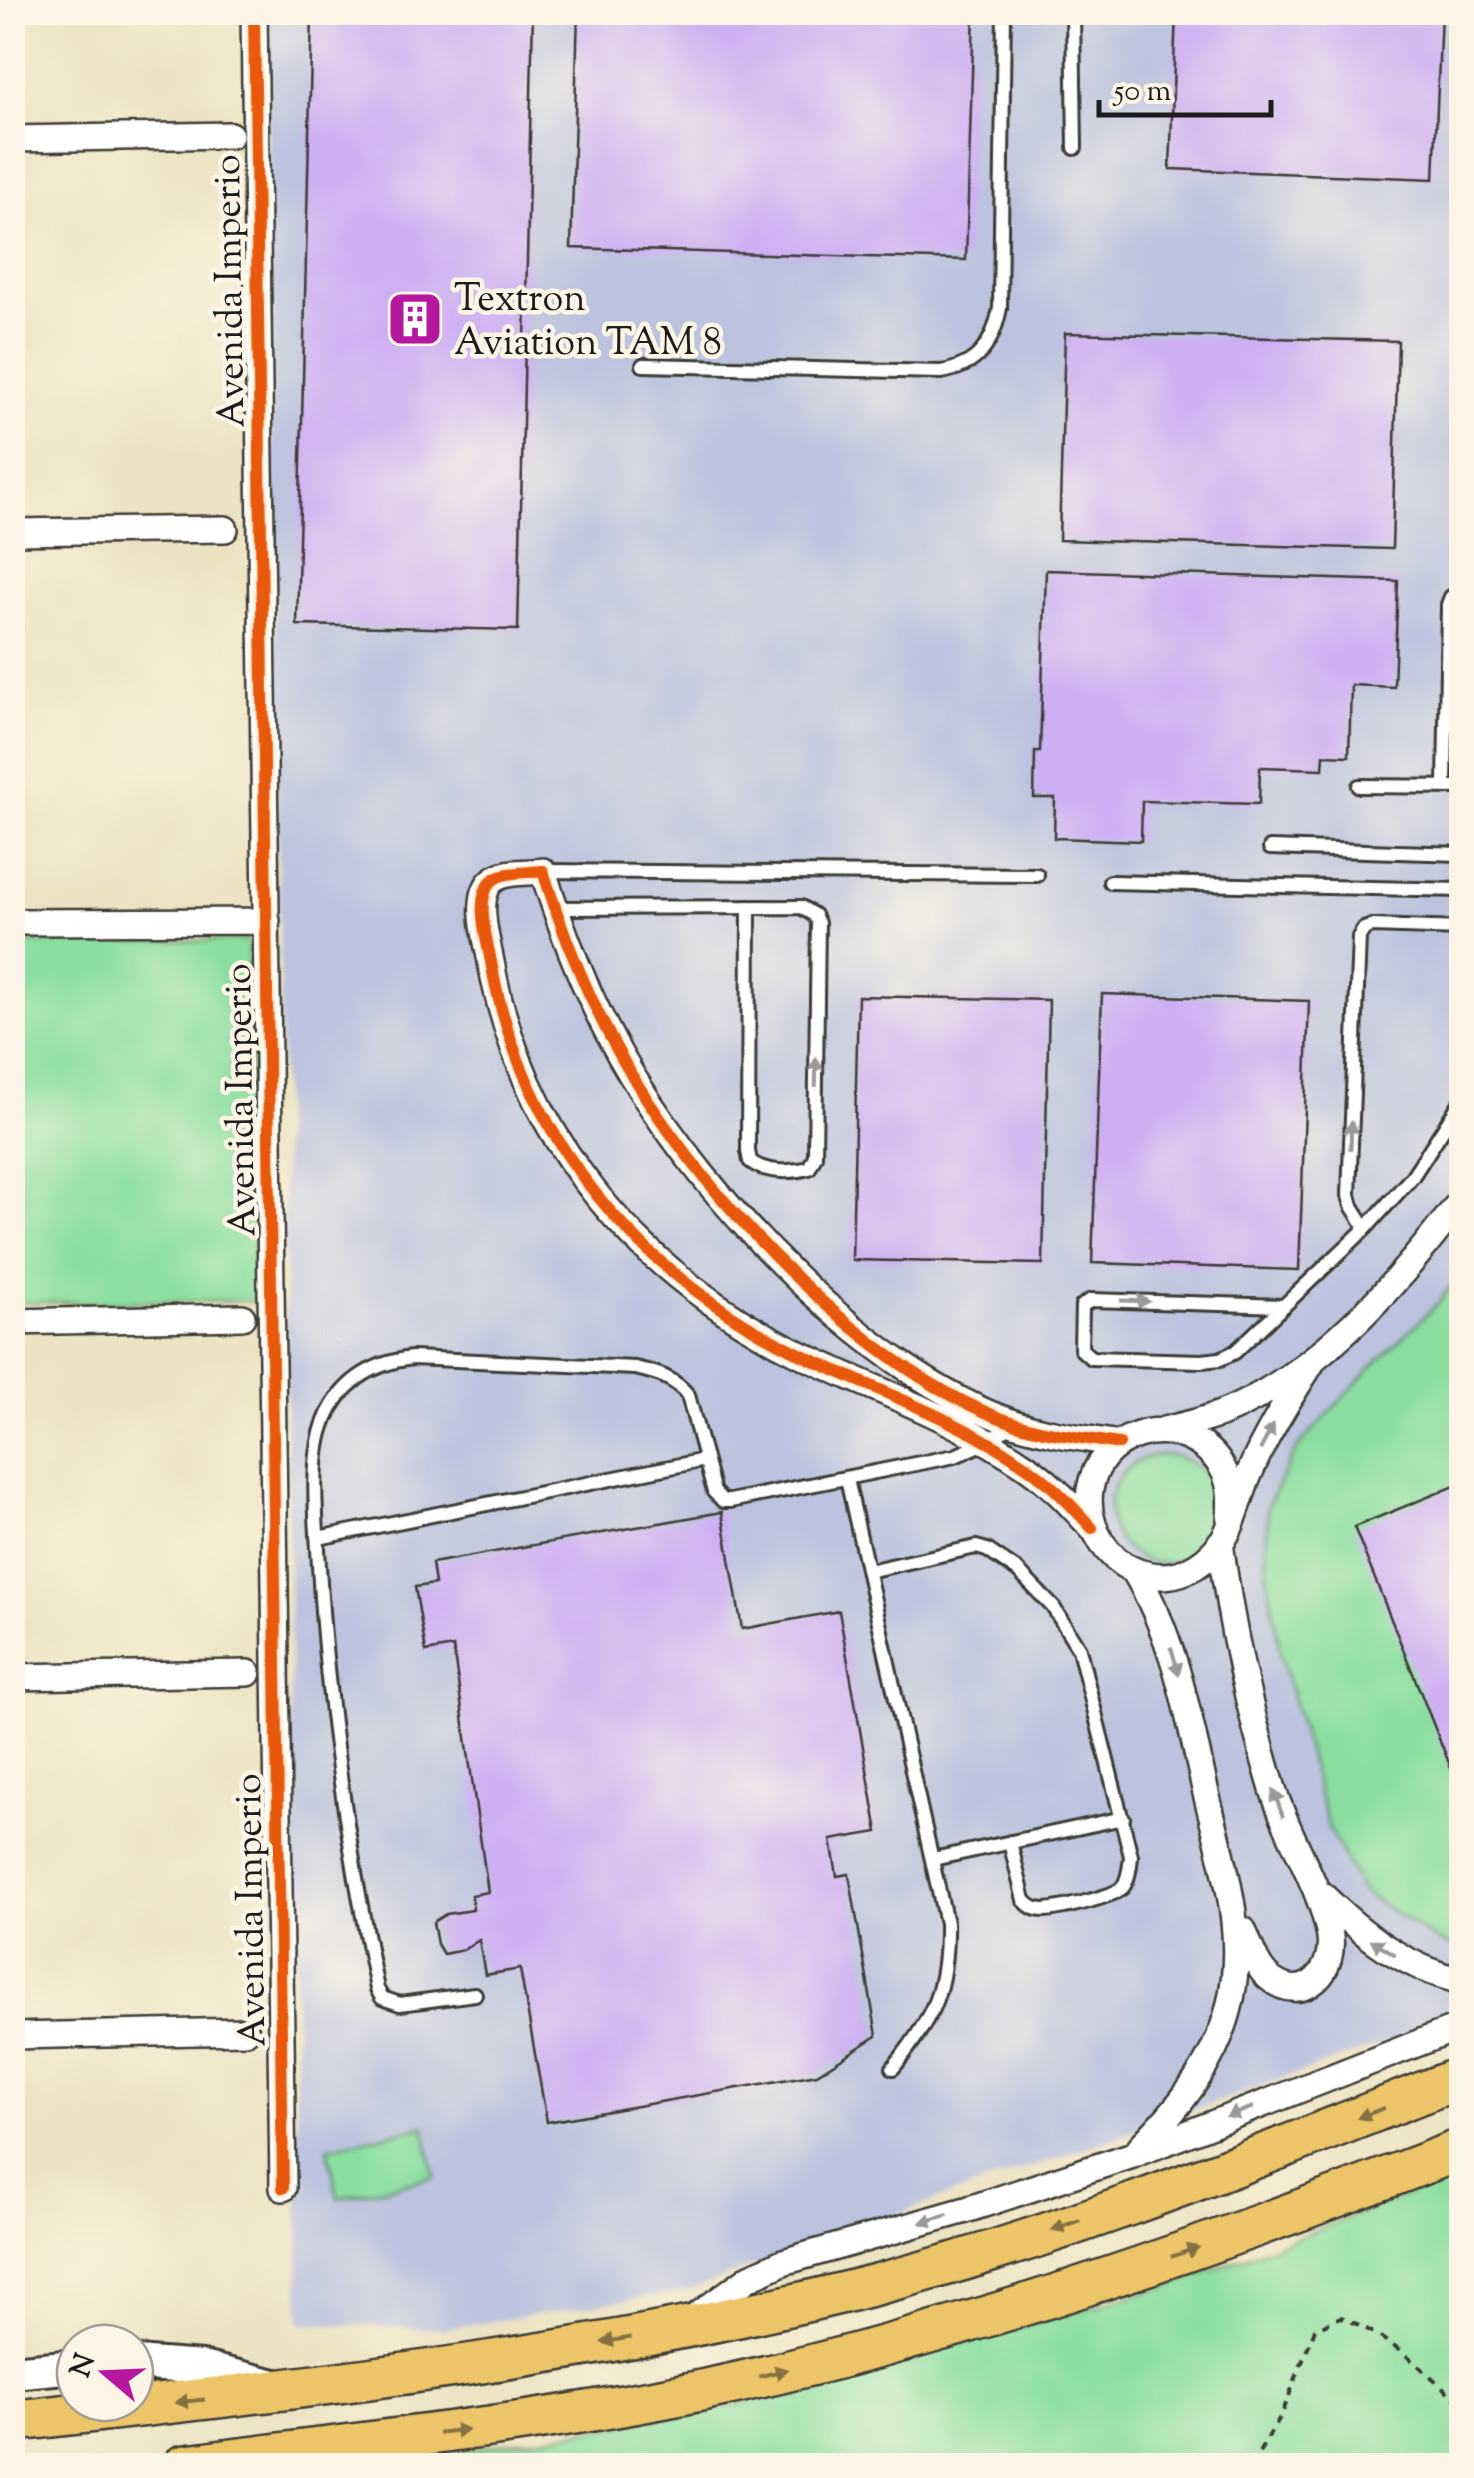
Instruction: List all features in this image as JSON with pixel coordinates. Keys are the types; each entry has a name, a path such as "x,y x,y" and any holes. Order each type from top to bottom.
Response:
{"main road":[{"path":"12,2421 485,2363 678,2329 881,2283 1032,2237 1227,2169 1462,2077"},
{"path":"183,2466 249,2461 530,2422 700,2390 886,2345 1094,2284 1462,2149"}],"street":[{"name":"Avenida Imperio","path":"254,12 283,2188"},
{"path":"12,139 230,135"},
{"path":"12,532 225,529"},
{"path":"1119,1444 1014,1423 964,1402 877,1346 834,1309 748,1228 680,1146 630,1073 591,998 543,871 499,876 488,885 484,921 492,971 513,1048 550,1130 606,1209 681,1282 752,1330 987,1442 1027,1466 1062,1496 1116,1559 1135,1572 1159,1576 1183,1572 1204,1561 1225,1532 1262,1446 1314,1360"},
{"path":"12,922 267,921"},
{"path":"1092,1528 1088,1505 1092,1482 1102,1461 1119,1444 1138,1434 1160,1431 1238,1406 1314,1360 1383,1291 1462,1200"},
{"path":"12,1322 242,1317"},
{"path":"1160,1431 1186,1436 1208,1449 1228,1482 1232,1495 1225,1532 1227,1595 1273,1789 1293,1844 1318,1892 1330,1934 1332,1952 1328,1967 1317,1980 1300,1987 1284,1986 1270,1978 1259,1966 1234,1912"},
{"path":"1130,2156 1190,2090 1215,2046 1231,2003 1238,1956 1234,1912 1177,1667 1159,1616 1135,1572"},
{"path":"12,1677 248,1672"},
{"path":"1318,1892 1360,1932 1408,1962 1462,1981"},
{"path":"678,2329 750,2277 783,2262 966,2210 1130,2156 1462,2026"},
{"path":"12,2036 246,2031"},
{"path":"155,2364 202,2368 289,2390"},
{"path":"12,2372 55,2368"},
{"path":"320,2466 372,2442"}],"lane":[{"path":"643,365 941,372 973,362 987,348 1000,308 1004,12"},
{"path":"1073,12 1075,148"},
{"path":"1445,786 1448,605 1451,597 1462,594"},
{"path":"1359,786 1462,787"},
{"path":"1270,848 1462,854"},
{"path":"543,871 1037,875"},
{"path":"1110,882 1462,890"},
{"path":"554,908 749,907 801,907 814,915 818,923 814,1156 808,1168 802,1170 763,1169 750,1161 749,907"},
{"path":"1366,1228 1350,1195 1359,937 1372,926 1462,929"},
{"path":"1284,1306 1091,1300 1082,1306 1080,1349 1090,1358 1220,1359 1235,1352 1284,1306 1366,1228 1412,1176 1462,1100"},
{"path":"475,1994 400,2004 382,1998 376,1989 350,1858 333,1736 318,1538 317,1456 324,1423 340,1395 361,1375 384,1362 412,1358 635,1368 662,1374 688,1395 714,1492 723,1500 955,1456 987,1442 1014,1423"},
{"path":"318,1538 705,1460"},
{"path":"847,1479 946,1923 946,1963 936,2003 918,2036 892,2068"},
{"path":"868,1571 976,1547 987,1550 1018,1570 1053,1607 1079,1648 1131,1856 1124,1886 1114,1894 1043,1910 1030,1907 1024,1900 1010,1842"},
{"path":"933,1859 1122,1818"}],"path":[{"path":"1251,2466 1282,2414 1314,2329 1341,2317 1371,2329 1417,2362 1462,2404"}],"shaded area":[{"path":"266,13 1461,13 1461,1272 1439,1302 1370,1369 1297,1449 1268,1505 1266,1570 1281,1656 1305,1739 1439,1942 1461,1948 1461,2016 694,2289 443,2329 300,2323"}],"green space":[{"path":"248,940 255,1301 13,1303 13,943"},
{"path":"1461,1272 1461,1948 1439,1942 1362,1892 1328,1827 1281,1656 1266,1570 1268,1505 1297,1448 1439,1302"},
{"path":"1163,1455 1184,1459 1201,1471 1213,1488 1217,1509 1213,1530 1201,1547 1184,1559 1163,1563 1142,1559 1125,1547 1113,1530 1109,1509 1113,1488 1125,1471 1142,1459"},
{"path":"424,2126 435,2177 338,2198 328,2148"},
{"path":"1461,2174 1461,2465 371,2466 731,2406 1178,2283"}],"building":[{"name":"Textron Aviation TAM 8","path":"312,12 533,12 518,630 297,625"},
{"path":"578,12 974,12 966,260 571,248"},
{"path":"1176,12 1441,12 1434,179 1170,169"},
{"path":"1065,333 1398,341 1392,549 1059,540"},
{"path":"1046,570 1398,581 1394,687 1351,685 1349,756 1324,755 1323,769 1260,767 1259,804 1142,801 1141,841 1054,838 1055,798 1034,798 1035,752 1040,752"},
{"path":"1102,994 1309,1001 1299,1270 1092,1263"},
{"path":"858,996 1049,1000 1043,1264 852,1260"},
{"path":"1462,1483 1462,1793 1461,1793 1354,1527"},
{"path":"722,1512 742,1629 839,1611 878,1832 831,1840 837,1876 849,1874 877,2036 817,2074 547,2122 520,1969 485,1975 479,1940 463,1950 443,1954 437,1944 433,1922 446,1914 473,1910 471,1895 488,1892 453,1647 426,1652 415,1587 435,1584 432,1563"}],"cycle path":[{"path":"254,12 283,2188"},
{"path":"1092,1528 1044,1480 1000,1449 802,1355 744,1323 690,1286 641,1244 598,1197 561,1145 530,1088 507,1027 487,941 483,903 490,883 508,874 543,871 581,975 631,1074 703,1176 797,1278 904,1366 959,1399 1027,1427 1119,1444"}],"place":[{"name":"Textron Aviation TAM 8","path":"415,319"}]}
